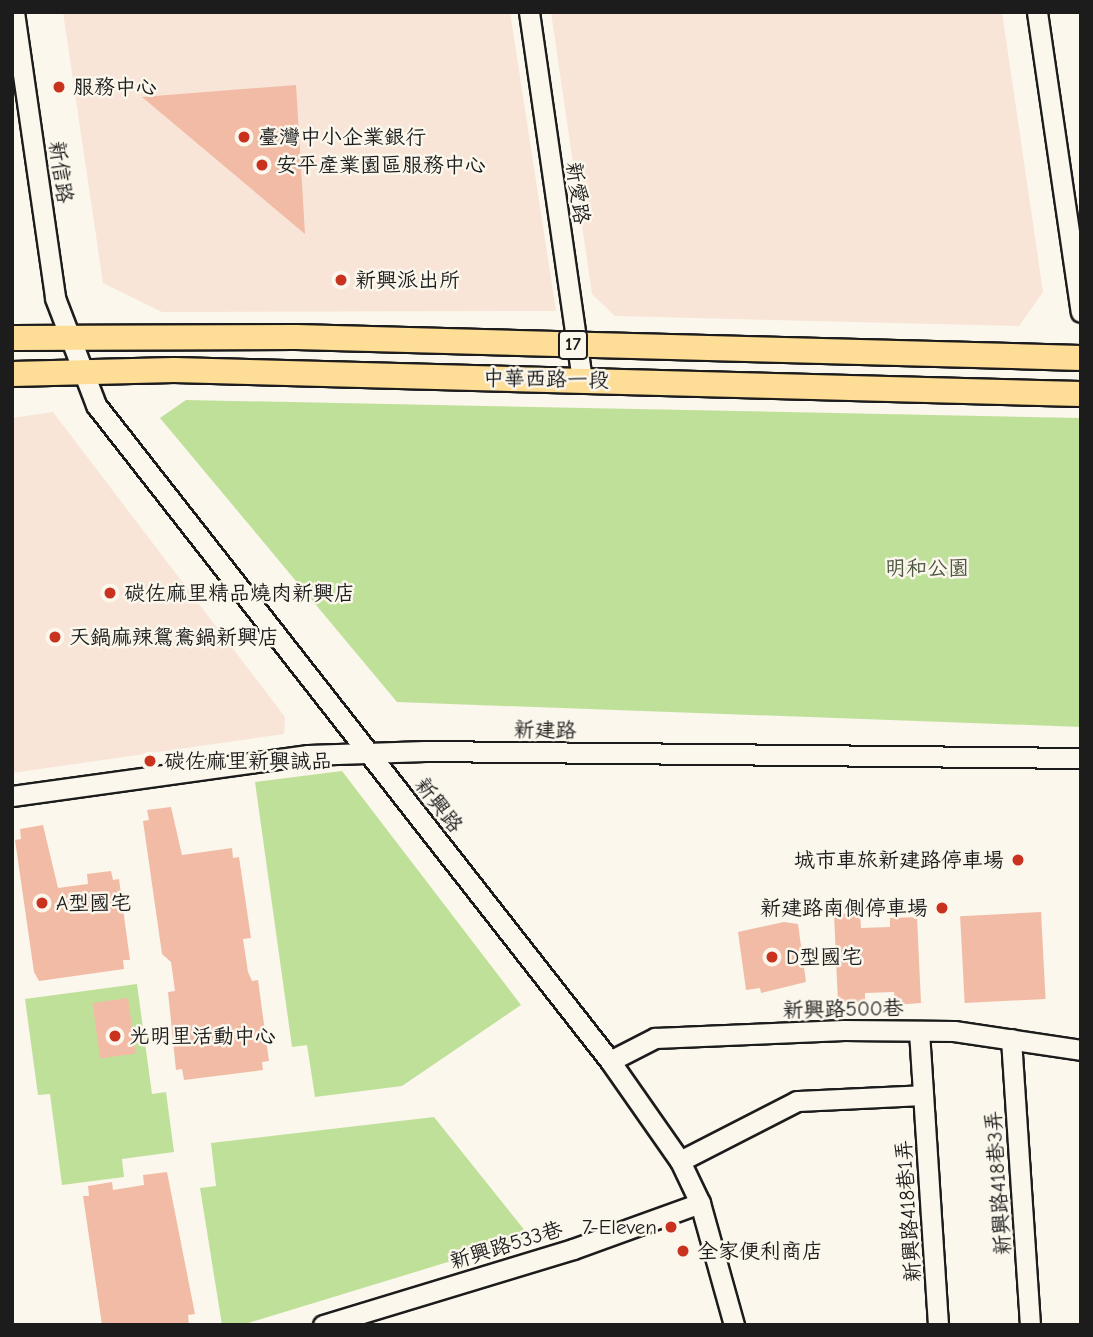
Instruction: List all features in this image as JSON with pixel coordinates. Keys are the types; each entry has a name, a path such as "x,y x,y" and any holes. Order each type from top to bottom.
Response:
{"main road":[{"name":"中華西路一段","path":"12,338 66,336 578,345 1081,358"},
{"name":"中華西路一段","path":"12,374 80,368 1081,394"}],"street":[{"name":"新信路","path":"14,12 55,298 66,336"},
{"name":"新愛路","path":"529,12 582,380"},
{"path":"1037,12 1081,312"},
{"name":"新興路","path":"66,336 96,405 366,753 610,1061 680,1161 700,1203 734,1325"},
{"name":"新建路","path":"12,796 308,755 366,753 1081,758"},
{"name":"新興路500巷","path":"610,1061 655,1038 919,1031 1012,1039 1081,1050"},
{"name":"新興路418巷1弄","path":"919,1031 938,1325"},
{"name":"新興路418巷3弄","path":"1012,1039 1030,1325"},
{"path":"680,1161 796,1101 923,1095"},
{"name":"新興路533巷","path":"323,1325 573,1249 700,1203"}],"shaded area":[{"path":"63,12 510,12 556,311 162,312 103,283"},
{"path":"551,12 1002,12 1043,292 1019,326 615,316 592,294"},
{"path":"53,412 285,717 284,734 12,773 12,418"}],"green space":[{"name":"明和公園","path":"186,400 1081,418 1081,727 397,702 160,418"},
{"path":"342,771 521,1005 402,1086 315,1097 307,1045 292,1047 255,782"},
{"path":"137,984 152,1094 166,1092 174,1152 122,1159 124,1177 62,1185 50,1094 38,1095 25,999"},
{"path":"434,1117 530,1237 248,1323 222,1325 200,1188 216,1186 211,1143"}],"building":[{"name":"安平產業園區服務中心","path":"296,85 305,234 142,97"},
{"path":"171,807 182,855 232,848 233,858 239,857 251,938 243,939 248,972 252,981 258,980 269,1061 262,1062 263,1070 184,1080 182,1069 176,1070 168,992 175,991 171,962 162,954 143,821 149,820 147,810"},
{"path":"43,825 58,888 88,884 87,874 111,871 113,880 119,879 130,960 123,960 124,969 39,981 34,972 15,840 21,839 20,829"},
{"path":"1041,912 1046,999 965,1003 960,916"},
{"path":"860,913 861,928 890,927 890,918 917,917 921,1003 895,1005 894,992 865,993 865,1002 838,1003 834,914"},
{"name":"D型國宅","path":"784,922 798,924 806,982 761,993 760,988 746,990 738,932"},
{"name":"光明里活動中心","path":"128,998 136,1053 100,1058 92,1003"},
{"path":"167,1172 195,1314 188,1315 189,1325 102,1325 83,1196 89,1196 88,1186 112,1182 113,1190 144,1185 143,1175"}],"place":[{"name":"服務中心","path":"59,87"},
{"name":"臺灣中小企業銀行","path":"244,137"},
{"name":"安平產業園區服務中心","path":"262,165"},
{"name":"新興派出所","path":"341,280"},
{"name":"碳佐麻里精品燒肉新興店","path":"110,593"},
{"name":"天鍋麻辣鴛鴦鍋新興店","path":"55,637"},
{"name":"碳佐麻里新興誠品","path":"150,761"},
{"name":"城市車旅新建路停車場","path":"1018,860"},
{"name":"A型國宅","path":"42,903"},
{"name":"新建路南側停車場","path":"942,908"},
{"name":"D型國宅","path":"772,957"},
{"name":"光明里活動中心","path":"115,1036"},
{"name":"7-Eleven","path":"671,1227"},
{"name":"全家便利商店","path":"683,1251"}]}
